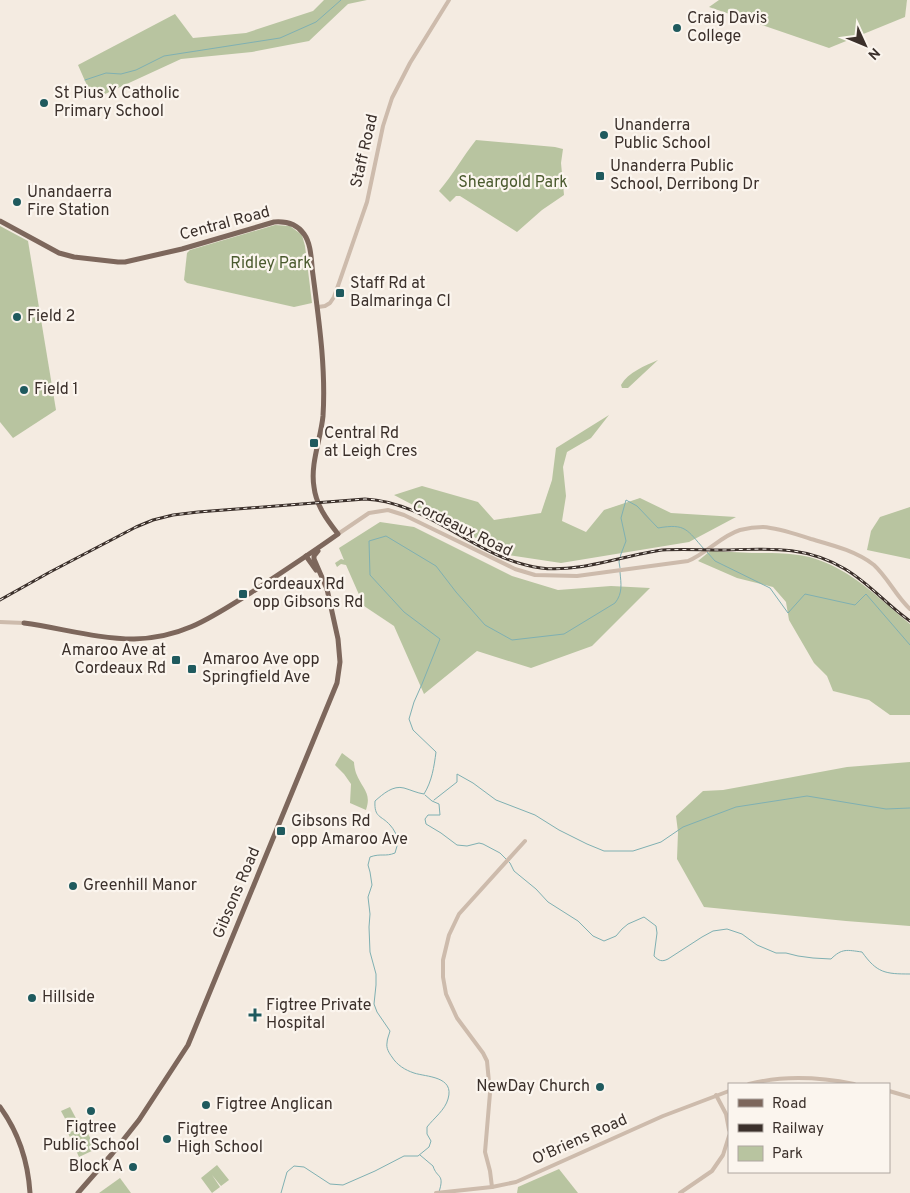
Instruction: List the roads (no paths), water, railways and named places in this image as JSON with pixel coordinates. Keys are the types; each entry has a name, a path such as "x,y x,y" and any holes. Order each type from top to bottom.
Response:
{"main road":[{"name":"Central Road","path":"0,221 59,253 74,257 118,262 182,249 274,222 291,223 300,229 307,240 310,250 318,308 322,359 323,418 313,482 319,505 338,534"},
{"name":"Cordeaux Road","path":"24,623 113,638 138,639 187,630 212,618 338,534"},
{"name":"Gibsons Road","path":"78,1193 139,1120 188,1045 337,683 340,669 340,652 327,589 315,563 314,556 328,541"},
{"name":"Gibsons Road","path":"306,556 320,574"},
{"path":"0,1107 19,1140 26,1161 30,1193"},
{"path":"30,1185 34,1193"}],"street":[{"name":"Staff Road","path":"318,308 330,303 340,283 367,202 383,126 392,98 410,63 449,0"},
{"name":"Cordeaux Road","path":"338,534 369,513 382,510 393,511 511,568 543,576 569,576 631,570 688,561 739,530 762,527 786,531 864,558 884,576 904,604 910,609"},
{"name":"Cordeaux Road","path":"0,622 24,623"},
{"path":"492,1187 485,1152 490,1093 487,1061 458,1018 446,994 443,960 445,947 459,914 525,841"},
{"path":"754,1083 775,1079 801,1078 835,1080 849,1083"},
{"name":"O'Briens Road","path":"436,1193 492,1187 516,1182 663,1116 728,1091"},
{"path":"890,1091 910,1097"},
{"path":"716,1095 726,1114 728,1125"},
{"path":"680,1193 712,1171 724,1155 728,1140"}],"waterway":[{"path":"85,80 106,73 121,74 136,70 164,56 280,38 316,22 341,0"},
{"path":"620,568 619,562 626,541 621,518 626,500 637,506 658,528 680,527 694,537 704,549"},
{"path":"281,1193 287,1172 294,1166 304,1167 330,1184 343,1185 404,1156 418,1156 429,1147 431,1141 427,1134 427,1127 439,1114 448,1099 449,1091 443,1082 411,1072 394,1060 387,1047 390,1031 374,1004 376,974 370,952 368,897 372,885 368,865 370,857 395,853 399,839 387,822 377,813 375,801 388,791 400,787 424,794 429,784 436,752 413,730 409,719 440,639 404,612 370,575 369,541 386,536 436,566 485,625 512,640 564,634 615,603 620,592 620,572"},
{"path":"707,552 715,561 770,588 788,613 805,594 855,605 866,594 910,645"},
{"path":"434,800 457,782 457,774 496,800 535,815 559,830 604,851 633,851 661,842 683,827 736,807 807,796 886,809 910,808"},
{"path":"425,795 439,804 440,815 428,815 425,819 426,824 457,845 467,846 479,843 500,853 510,863 514,871 536,889 548,902 578,921 593,936 604,941 616,936 628,924 644,917 656,926 654,956 664,961 713,931 727,929 742,934 757,945 776,953 831,959 838,953 845,951 862,952 872,964 882,971 894,974 910,974"},
{"path":"420,1155 433,1166 440,1177 439,1192"}],"railway":[{"path":"0,600 136,527 153,520 198,512 365,499 389,502 411,510 496,554 518,563 541,568 555,569 586,566 662,550 771,549 800,552 830,561 845,569 910,621"}],"place":[{"name":"Craig Davis College","path":"677,28"},
{"name":"St Pius X Catholic Primary School","path":"44,103"},
{"name":"Unanderra Public School","path":"604,135"},
{"name":"Unanderra Public School, Derribong Dr","path":"600,176"},
{"name":"Unandaerra Fire Station","path":"17,202"},
{"name":"Staff Rd at Balmaringa Cl","path":"340,293"},
{"name":"Field 2","path":"17,317"},
{"name":"Field 1","path":"24,390"},
{"name":"Central Rd at Leigh Cres","path":"314,443"},
{"name":"Cordeaux Rd opp Gibsons Rd","path":"243,594"},
{"name":"Amaroo Ave at Cordeaux Rd","path":"176,660"},
{"name":"Amaroo Ave opp Springfield Ave","path":"192,669"},
{"name":"Gibsons Rd opp Amaroo Ave","path":"281,831"},
{"name":"Greenhill Manor","path":"73,886"},
{"name":"Hillside","path":"32,998"},
{"name":"Figtree Private Hospital","path":"255,1015"},
{"name":"NewDay Church","path":"600,1087"},
{"name":"Figtree Anglican","path":"206,1105"},
{"name":"Figtree Public School","path":"91,1111"},
{"name":"Figtree High School","path":"167,1139"},
{"name":"Block A","path":"133,1167"}],"park label":[{"name":"Sheargold Park","path":"513,183"},
{"name":"Ridley Park","path":"271,264"}]}
